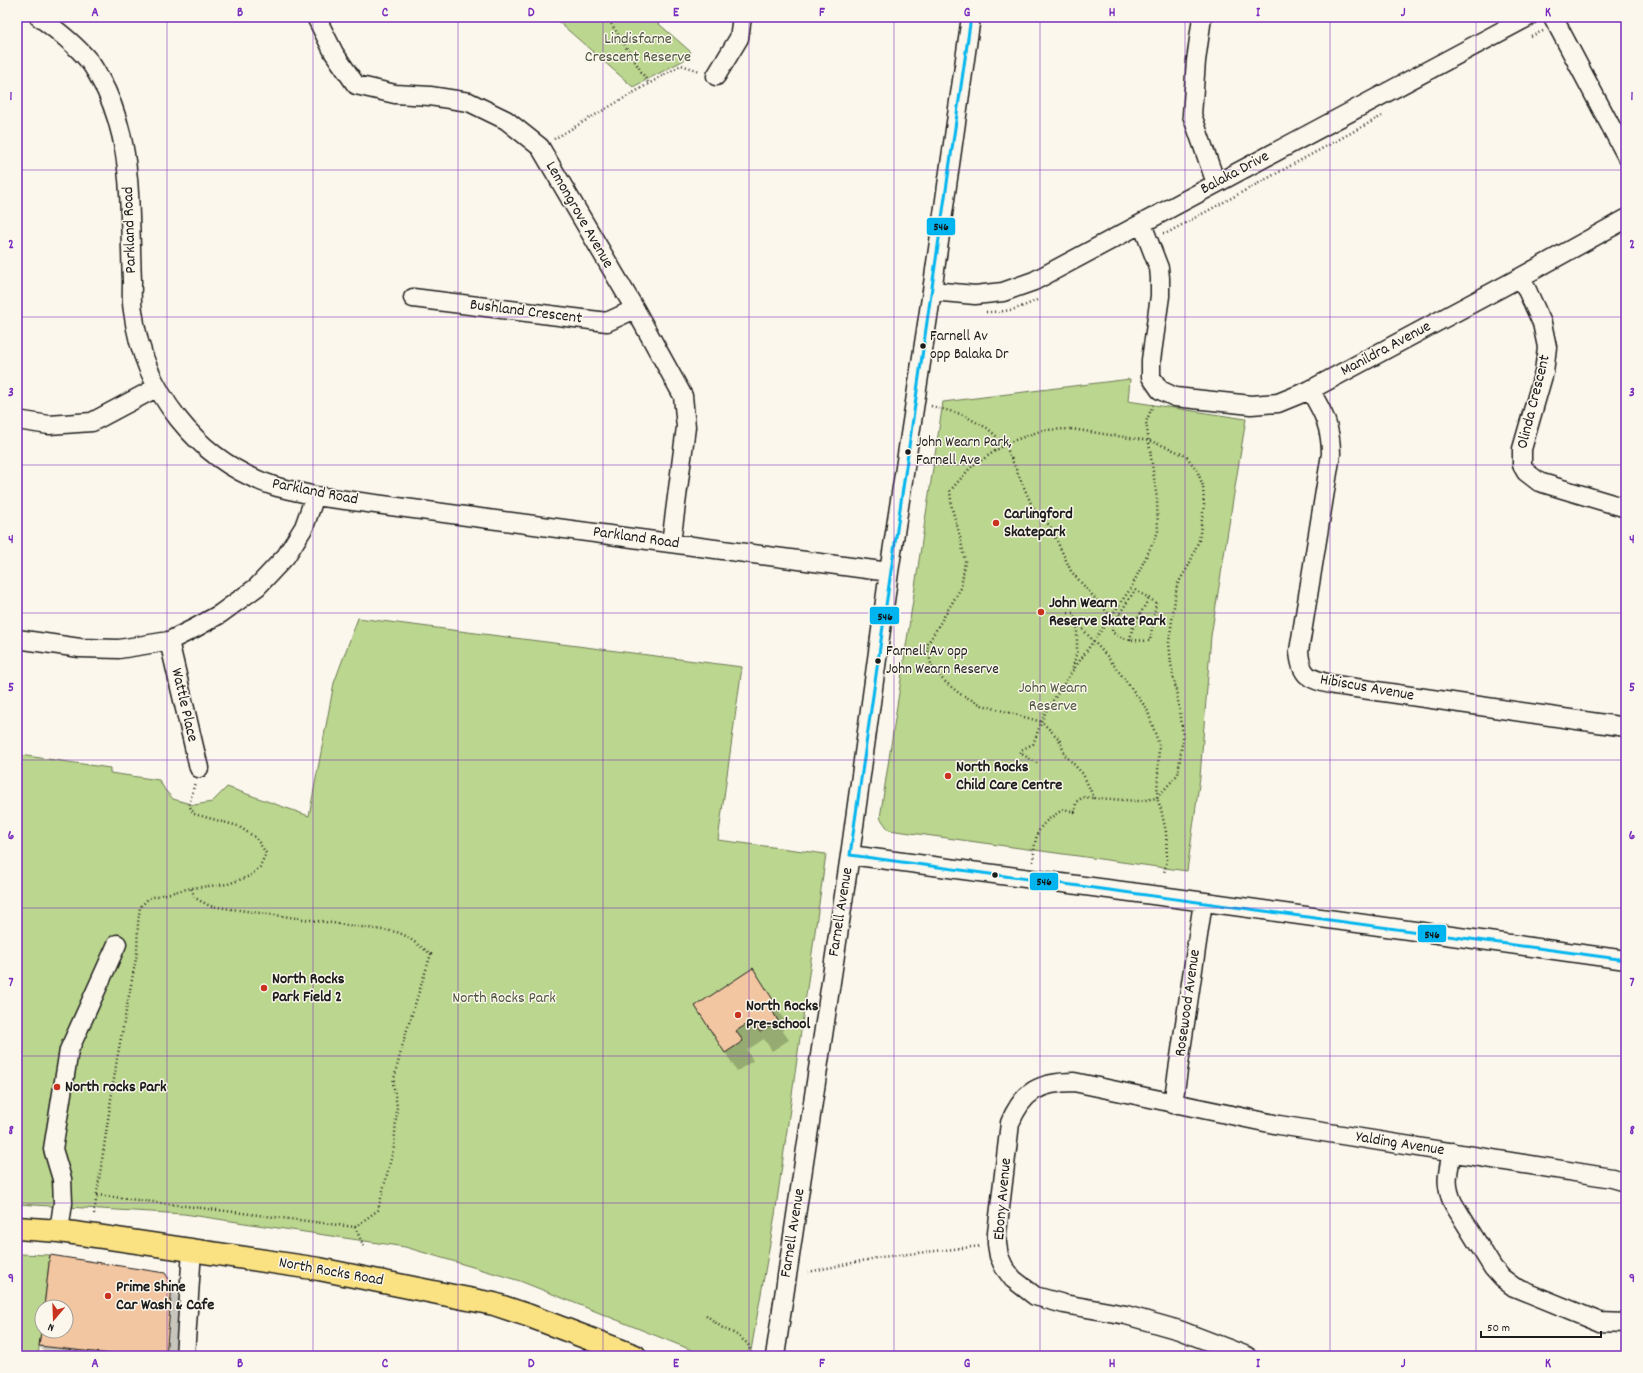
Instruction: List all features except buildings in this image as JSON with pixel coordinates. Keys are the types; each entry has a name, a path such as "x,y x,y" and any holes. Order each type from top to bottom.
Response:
{"main road":[{"name":"North Rocks Road","path":"17,1228 59,1231 340,1273 494,1304 635,1356"}],"street":[{"name":"Parkland Road","path":"39,17 59,32 89,62 109,97 121,129 126,155 129,182 133,311 141,347 156,388 181,424 208,451 243,473 273,486 315,496 889,572"},
{"name":"Lemongrove Avenue","path":"316,17 334,53 356,85 395,94 430,96 469,102 506,120 540,147 684,396 686,427 671,543"},
{"path":"716,76 739,38 742,17"},
{"name":"Farnell Avenue","path":"774,1356 850,855 889,572 916,403 971,17"},
{"path":"1202,17 1196,62 1192,115 1216,183"},
{"name":"Balaka Drive","path":"932,291 975,295 1003,292 1034,281 1528,17"},
{"path":"1553,17 1626,155"},
{"name":"Manildra Avenue","path":"1160,390 1175,397 1251,405 1278,403 1310,390 1626,219"},
{"path":"1142,224 1159,268 1160,296 1151,360 1151,377 1160,390"},
{"name":"Olinda Crescent","path":"1521,277 1542,323 1548,347 1544,372 1522,449 1522,465 1526,472 1539,482 1626,508"},
{"name":"Bushland Crescent","path":"413,298 607,322 635,309"},
{"path":"17,420 49,424 92,422 156,388"},
{"name":"Hibiscus Avenue","path":"1310,390 1324,414 1329,429 1331,454 1299,651 1300,663 1305,675 1318,681 1336,685 1626,727"},
{"path":"17,639 80,648 119,649 169,641 220,614 257,587 286,556 304,527 315,496"},
{"name":"Wattle Place","path":"169,641 199,768"},
{"path":"850,855 1626,960"},
{"name":"Rosewood Avenue","path":"1174,1104 1203,902"},
{"path":"59,1231 63,1203 62,1179 53,1149 69,1050 117,944"},
{"name":"Ebony Avenue","path":"1174,1104 1074,1082 1058,1082 1031,1092 1016,1110 1010,1123 998,1226 997,1244 999,1256 1013,1279 1035,1296 1064,1304 1126,1315 1179,1330 1247,1356"},
{"name":"Yalding Avenue","path":"1174,1104 1280,1125 1612,1178 1626,1182"},
{"path":"1452,1152 1446,1181 1448,1193 1493,1268 1502,1278 1514,1287 1600,1322 1626,1323"},
{"path":"185,1356 192,1250"}],"path":[{"path":"607,17 649,84"},
{"path":"540,147 681,65 716,76"},
{"path":"1132,591 1135,590 1156,604 1150,641 1119,638 1112,632 1113,624 1132,591 1158,532 1157,499 1150,455 1150,441 1146,422 1160,390"},
{"path":"916,403 961,414 988,428 1005,444 1033,508 1050,526 1071,571 1115,620"},
{"path":"1033,863 1036,836 1047,819 1064,809 1075,812 1076,802 1083,797 1094,798 1139,801 1157,798 1178,774 1183,737 1181,716 1171,664 1169,642 1177,585 1189,565 1199,540 1204,505 1203,486 1197,470 1186,456 1167,447 1150,441 1071,428 1043,430 1005,444 970,468 950,491 952,509 959,532 965,561 961,588 927,645 931,664 943,680 960,694 982,705 1042,722 1059,739 1065,755 1083,774 1094,798"},
{"path":"1037,763 1020,753 1021,750 1033,744 1045,713 1073,669 1132,591"},
{"path":"1130,640 1136,618 1149,598"},
{"path":"1068,613 1073,613 1078,623 1107,656 1147,709 1159,746 1157,798 1162,809 1166,832 1167,860 1164,873"},
{"path":"1119,615 1127,617"},
{"path":"1073,669 1077,650 1078,623"},
{"path":"94,1214 117,1059 137,953 140,907 149,898 191,888 228,884 250,876 260,867 266,853 256,838 238,826 194,814 189,805 199,768"},
{"path":"97,1195 355,1227 378,1210 394,1147 397,1106 393,1083 404,1039 431,954 406,936 397,932 210,906 195,898 191,888"},
{"path":"355,1227 364,1247"},
{"path":"808,1272 881,1258 997,1244"},
{"path":"706,1316 720,1327 737,1334 748,1344 752,1356"}],"green space":[{"name":"Lindisfarne Crescent Reserve","path":"553,17 651,17 691,52 686,59 633,87"},
{"name":"John Wearn Reserve","path":"1130,379 1128,401 1246,419 1211,636 1200,777 1187,871 889,830 880,818 943,402"},
{"name":"North Rocks Park","path":"358,618 742,667 718,840 826,854 775,1215 750,1356 704,1355 520,1281 405,1247 184,1214 17,1204 17,769 20,755 110,768 110,773 159,780 173,799 194,805 212,802 227,787 309,816 334,683"},
{"path":"17,1254 50,1255 45,1299 34,1299 34,1339 40,1339 38,1356 17,1356"}],"transit line":[{"name":"546","path":"850,855 971,17"},
{"name":"546","path":"850,855 1626,960"}],"place":[{"name":"Farnell Av opp Balaka Dr","path":"923,346"},
{"name":"John Wearn Park, Farnell Ave","path":"908,452"},
{"name":"Carlingford Skatepark","path":"996,523"},
{"name":"John Wearn Reserve Skate Park","path":"1041,612"},
{"name":"Farnell Av opp John Wearn Reserve","path":"878,661"},
{"name":"North Rocks Child Care Centre","path":"948,776"},
{"name":"North Rocks Park Field 2","path":"264,988"},
{"name":"North Rocks Pre-school","path":"738,1015"},
{"name":"North rocks Park","path":"57,1087"},
{"name":"Prime Shine Car Wash & Cafe","path":"108,1296"}]}
